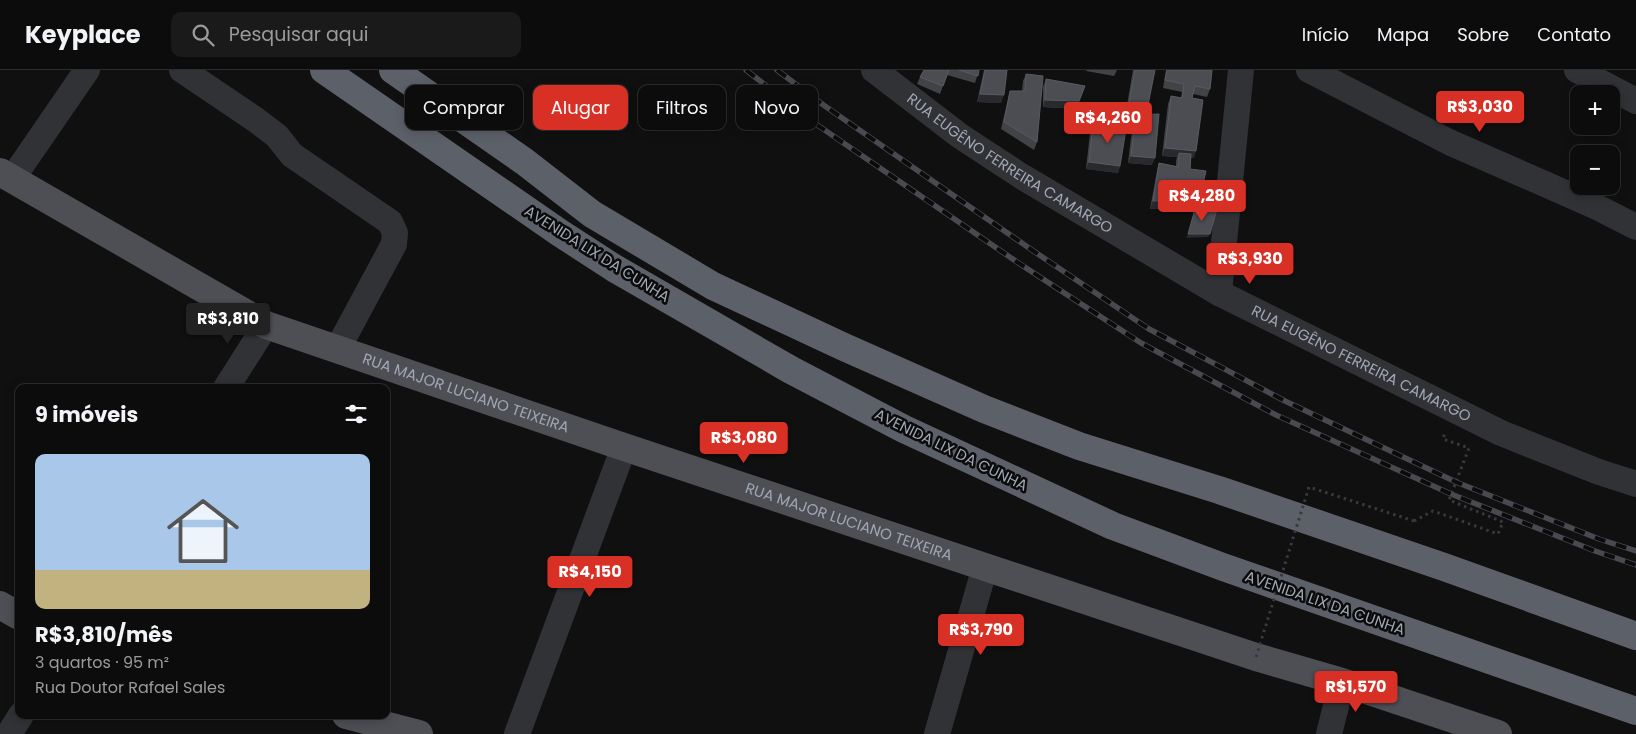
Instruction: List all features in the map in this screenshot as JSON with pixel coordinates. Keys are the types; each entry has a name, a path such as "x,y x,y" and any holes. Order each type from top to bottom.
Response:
{"highway":[{"name":"AVENIDA LIX DA CUNHA","path":"324,70 560,233 614,268 791,370 904,429 1113,526 1223,567 1636,711"},
{"path":"393,70 415,85"},
{"path":"426,70 439,85"},
{"path":"481,130 592,214 713,286 984,409 1079,446 1219,490 1435,564 1636,636"}],"main road":[{"name":"RUA MAJOR LUCIANO TEIXEIRA","path":"6,176 266,324 337,350 624,447 1256,657 1342,682 1498,734"},
{"path":"0,605 15,614"},
{"path":"361,719 419,734"}],"street":[{"path":"6,176 87,70"},
{"path":"182,70 277,136 292,155 390,222 395,233 394,244 337,350"},
{"name":"RUA EUGÊNO FERREIRA CAMARGO","path":"874,70 960,136 1021,176 1219,293 1501,433 1599,472 1636,484"},
{"path":"1219,293 1241,70"},
{"path":"1309,70 1449,142 1595,206 1636,227"},
{"path":"1577,70 1636,101"},
{"path":"228,384 266,324"},
{"path":"517,734 624,447"},
{"path":"937,734 985,567"},
{"path":"1329,734 1342,682"},
{"path":"9,734 18,719"}],"path":[{"path":"1256,657 1309,487 1414,521 1433,511 1498,534 1503,522 1449,500 1469,448 1443,439 1452,410"}],"building":[{"path":"924,70 949,70 943,86 920,77"},
{"path":"959,70 979,70 978,76"},
{"path":"985,70 1007,70 1004,95 980,94"},
{"path":"1135,70 1155,70 1148,105 1129,103"},
{"path":"1167,70 1212,70 1210,89 1195,86 1192,98 1203,100 1196,151 1165,148 1171,96 1182,98 1184,84 1165,80"},
{"path":"1026,74 1043,76 1037,142 1004,122 1010,91 1025,91"},
{"path":"1046,79 1085,86 1079,101 1045,100"},
{"path":"1159,114 1155,158 1131,156 1136,115"},
{"path":"1114,121 1127,123 1120,166 1089,162 1093,125 1115,128"},
{"path":"1179,153 1191,154 1190,169 1206,171 1199,200 1153,201 1159,163 1178,167"},
{"path":"1195,209 1217,209 1210,234 1188,234"}],"railway":[{"path":"746,70 810,120 1017,262 1141,343 1276,415 1451,494 1595,551 1636,565"},
{"path":"777,70 822,104 1149,329 1285,401 1456,482 1599,539 1636,551"}]}
